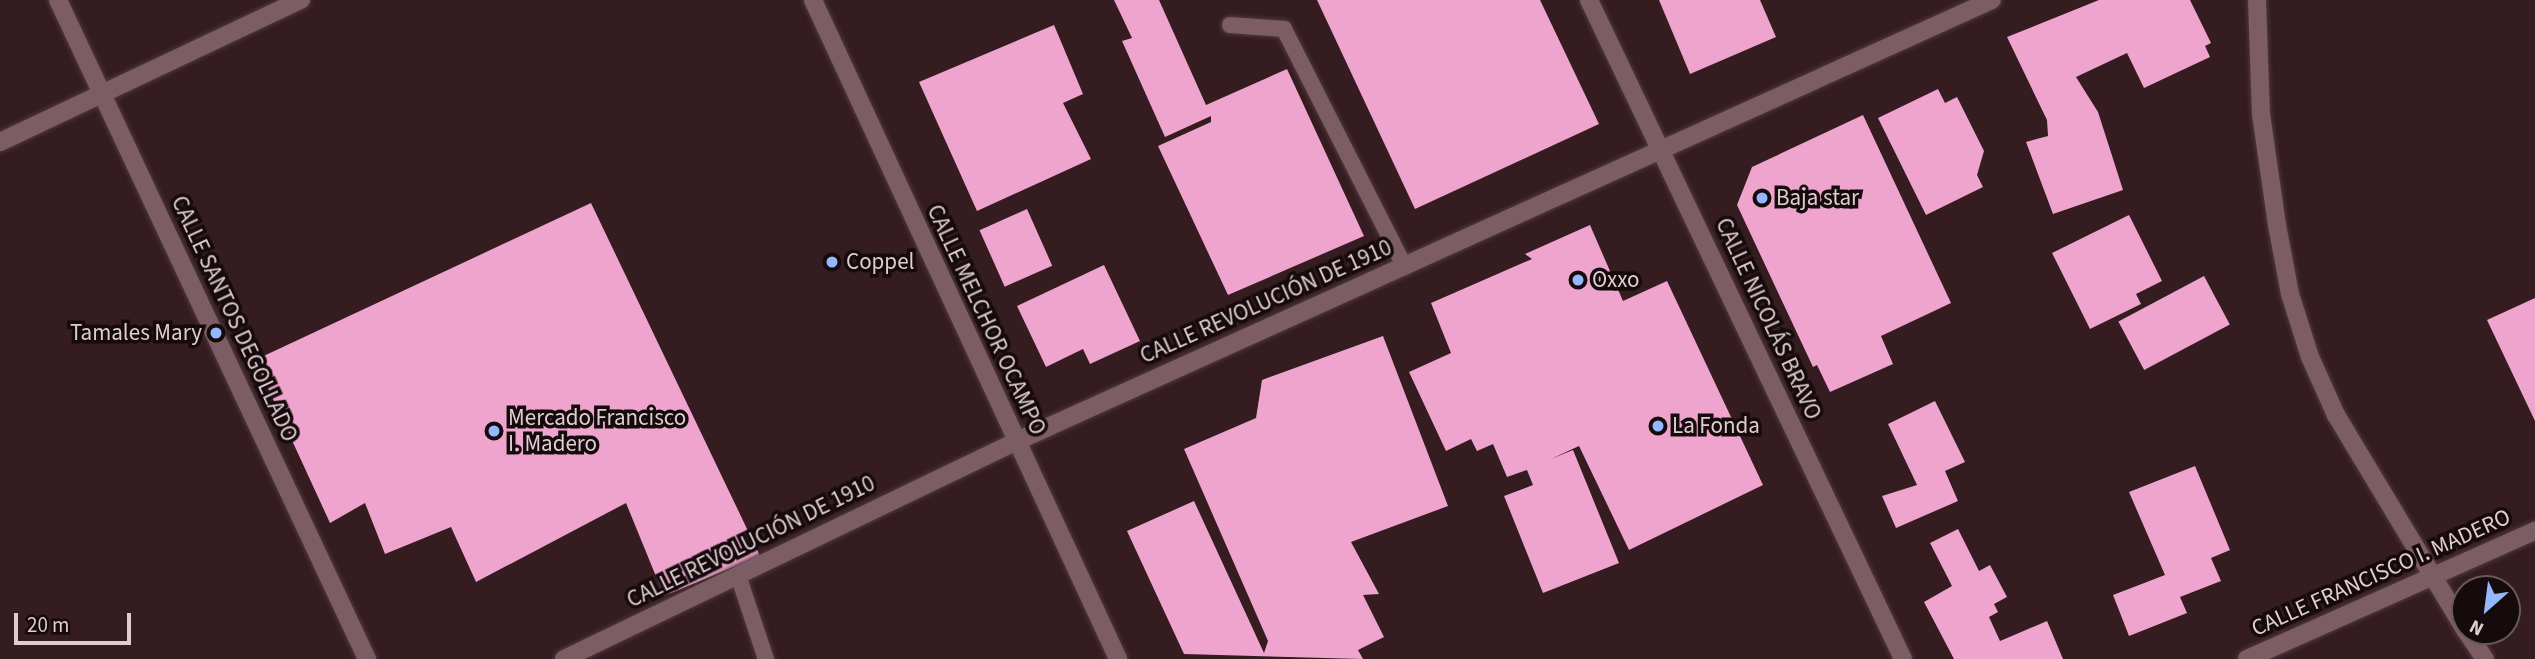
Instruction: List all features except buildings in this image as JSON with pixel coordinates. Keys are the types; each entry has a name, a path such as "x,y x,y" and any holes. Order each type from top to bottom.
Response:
{"street":[{"name":"CALLE SANTOS DEGOLLADO","path":"58,0 367,659"},
{"path":"0,142 302,0"},
{"name":"CALLE MELCHOR OCAMPO","path":"813,0 1015,442 1118,659"},
{"name":"CALLE NICOLÁS BRAVO","path":"1589,0 1903,659"},
{"name":"CALLE REVOLUCIÓN DE 1910","path":"564,659 1015,442 1662,152 1992,0"},
{"path":"2257,0 2262,114 2290,294 2336,415 2431,581 2451,610"},
{"name":"CALLE FRANCISCO I. MADERO","path":"2247,659 2431,581 2535,531"}],"lane":[{"path":"1230,25 1284,29 1405,267"},
{"path":"738,575 766,659"}],"place":[{"name":"Baja star","path":"1762,198"},
{"name":"Coppel","path":"832,262"},
{"name":"Oxxo","path":"1578,280"},
{"name":"Tamales Mary","path":"216,333"},
{"name":"La Fonda","path":"1658,426"},
{"name":"Mercado Francisco I. Madero","path":"494,431"}]}
